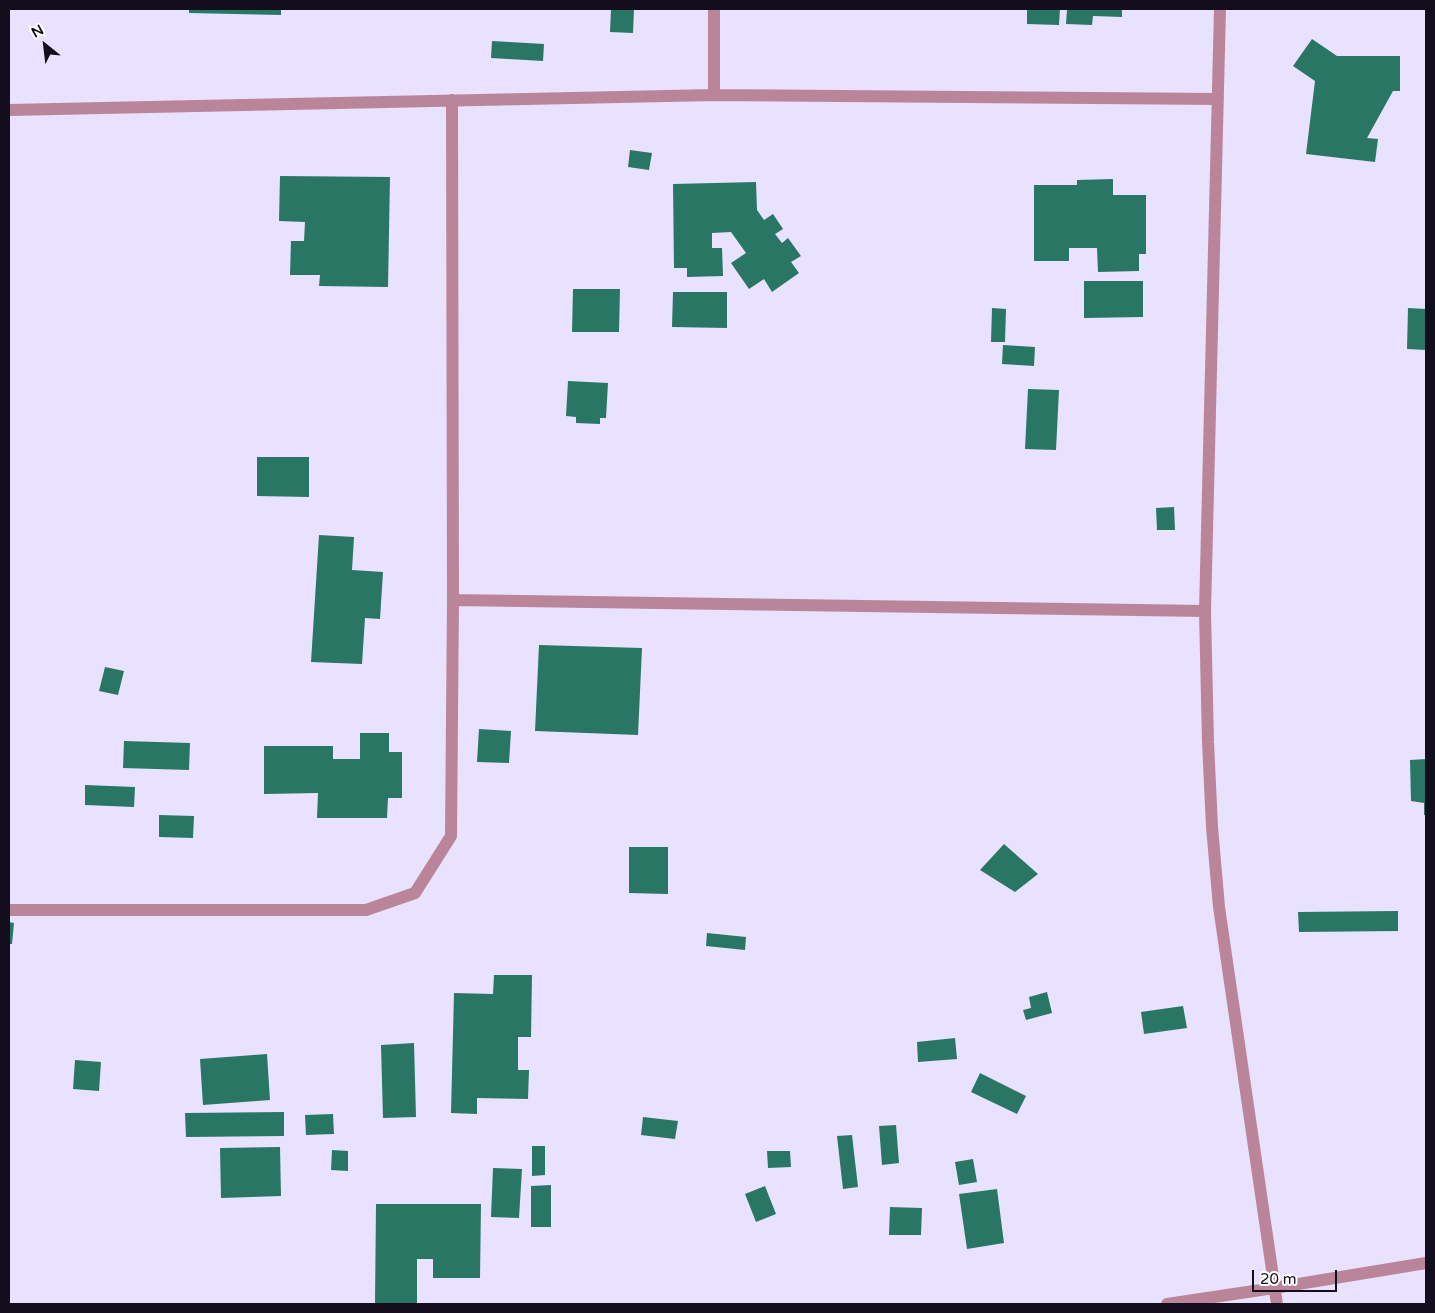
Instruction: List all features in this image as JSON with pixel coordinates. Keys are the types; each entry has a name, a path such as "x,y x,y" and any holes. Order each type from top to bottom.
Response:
{"street":[{"path":"714,9 714,95"},
{"path":"1220,9 1206,611 1208,742 1212,827 1219,907 1277,1304"},
{"path":"9,110 714,95 1218,99"},
{"path":"9,910 366,910 415,893 451,836 453,600 452,100"},
{"path":"453,600 1206,611"},
{"path":"1168,1304 1426,1263"}],"building":[{"path":"189,9 281,9 281,15 189,13"},
{"path":"611,9 634,9 633,33 610,32"},
{"path":"1027,9 1060,9 1059,25 1027,24"},
{"path":"1067,9 1122,9 1122,17 1093,16 1092,25 1066,24"},
{"path":"1312,39 1337,56 1400,56 1400,91 1393,91 1367,138 1378,139 1375,162 1306,154 1315,81 1293,66"},
{"path":"492,41 544,44 543,61 491,58"},
{"path":"630,150 652,153 649,170 628,167"},
{"path":"280,176 390,177 388,287 319,286 320,275 290,275 291,241 304,241 305,222 279,221"},
{"path":"1113,179 1113,195 1146,195 1146,254 1139,254 1139,271 1098,272 1097,248 1069,248 1069,261 1034,261 1034,185 1077,185 1077,180"},
{"path":"756,182 757,210 764,220 773,214 783,229 775,234 782,243 788,238 801,256 791,262 799,273 772,292 764,279 749,289 731,263 746,253 731,232 712,233 712,248 722,248 723,276 687,277 687,268 674,268 673,184"},
{"path":"1084,281 1143,281 1143,317 1084,318"},
{"path":"573,289 620,289 619,332 572,332"},
{"path":"673,292 727,292 727,328 672,327"},
{"path":"992,308 1006,309 1005,342 991,342"},
{"path":"1408,308 1426,309 1426,350 1407,349"},
{"path":"1003,345 1035,347 1034,366 1002,364"},
{"path":"568,381 608,383 606,418 600,418 600,424 576,423 576,417 566,416"},
{"path":"1028,389 1059,390 1056,450 1025,449"},
{"path":"257,457 309,457 309,497 257,496"},
{"path":"1174,507 1175,530 1157,530 1156,508"},
{"path":"319,535 354,537 352,570 383,572 380,619 365,618 362,664 311,662"},
{"path":"539,645 642,648 638,735 535,731"},
{"path":"105,667 124,671 118,695 99,691"},
{"path":"479,729 511,731 509,763 477,762"},
{"path":"360,733 389,733 389,752 402,752 402,798 388,798 387,818 317,818 318,793 264,794 264,746 333,746 333,759 360,759"},
{"path":"124,741 190,743 189,770 123,768"},
{"path":"1426,759 1426,815 1424,815 1424,803 1411,801 1410,760"},
{"path":"85,785 135,787 134,807 85,805"},
{"path":"159,815 194,816 193,838 159,837"},
{"path":"1004,844 1038,874 1015,892 980,870"},
{"path":"629,847 668,847 668,894 629,893"},
{"path":"1398,911 1398,931 1299,932 1298,912"},
{"path":"9,922 14,923 12,944 9,944"},
{"path":"707,933 746,937 745,950 706,946"},
{"path":"494,975 532,975 531,1037 518,1037 518,1070 529,1070 528,1099 477,1098 477,1114 451,1113 454,993 493,994"},
{"path":"1047,992 1052,1013 1026,1020 1023,1010 1031,1008 1029,997"},
{"path":"1183,1006 1187,1028 1144,1034 1141,1012"},
{"path":"955,1038 957,1059 918,1062 917,1042"},
{"path":"414,1043 416,1117 383,1118 381,1045"},
{"path":"267,1054 270,1100 203,1105 200,1059"},
{"path":"75,1060 101,1062 99,1091 73,1089"},
{"path":"980,1073 1026,1096 1017,1114 971,1092"},
{"path":"284,1112 284,1136 186,1137 185,1113"},
{"path":"333,1114 334,1134 306,1135 305,1115"},
{"path":"643,1117 678,1121 675,1139 641,1135"},
{"path":"896,1125 899,1163 882,1165 879,1126"},
{"path":"852,1135 858,1187 843,1189 837,1136"},
{"path":"532,1146 545,1146 545,1175 532,1176"},
{"path":"280,1147 281,1196 221,1198 220,1148"},
{"path":"332,1150 348,1151 348,1171 331,1170"},
{"path":"767,1151 790,1151 791,1167 768,1168"},
{"path":"973,1159 977,1182 959,1185 955,1162"},
{"path":"493,1168 522,1169 519,1218 491,1217"},
{"path":"551,1185 551,1227 531,1227 531,1186"},
{"path":"765,1186 776,1214 756,1222 745,1194"},
{"path":"997,1189 1004,1243 967,1249 959,1194"},
{"path":"376,1204 481,1204 480,1278 433,1278 433,1259 417,1259 417,1304 375,1304"},
{"path":"890,1207 922,1208 921,1235 889,1235"}]}
